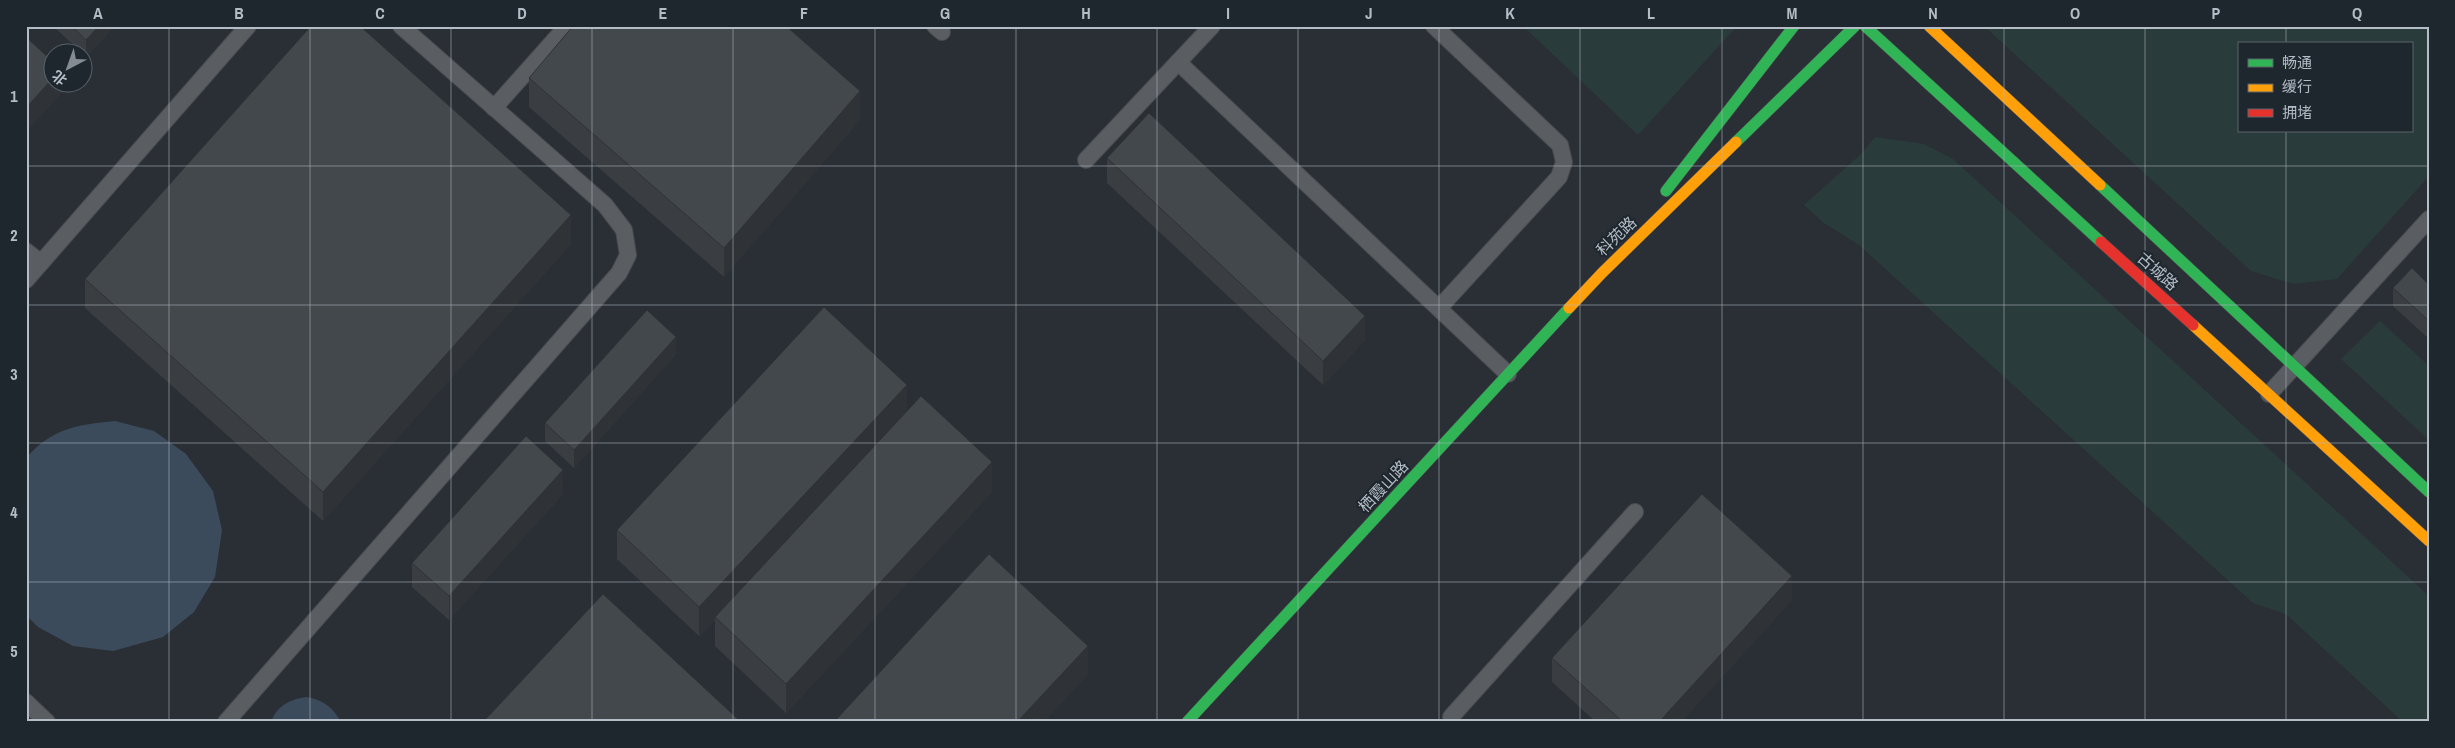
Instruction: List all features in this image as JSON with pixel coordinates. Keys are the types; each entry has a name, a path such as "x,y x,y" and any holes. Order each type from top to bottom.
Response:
{"main road":[{"name":"科苑路","path":"1602,273 1794,26"},
{"name":"科苑路","path":"1602,273 1855,26"},
{"name":"古城路","path":"1865,26 2429,541"},
{"name":"古城路","path":"1929,26 2429,492"},
{"name":"栖霞山路","path":"1188,722 1602,273"}],"lane":[{"path":"26,280 248,26"},
{"path":"226,722 619,273 628,255 624,230 605,205 401,26"},
{"path":"494,108 567,26"},
{"path":"1086,160 1212,26"},
{"path":"1434,26 1560,145 1564,162 1559,177 1439,308"},
{"path":"1178,62 1508,374"},
{"path":"2268,394 2429,219"},
{"path":"26,251 40,263"},
{"path":"1452,720 1635,512"},
{"path":"26,702 47,722"}],"shaded area":[{"path":"1523,26 1737,26 1638,135"},
{"path":"1984,26 2429,26 2429,176 2337,279 2293,284 2251,271"},
{"path":"1875,137 1924,144 1953,159 2429,596 2429,722 2403,722 2286,614 2253,603 1859,245 1824,223 1804,205 1862,153"},
{"path":"2380,321 2429,366 2429,440 2341,359"}],"water":[{"path":"115,421 154,431 186,454 213,491 222,530 215,577 194,612 163,637 113,651 73,646 38,627 26,615 26,458 46,440 56,434 89,424"},
{"path":"307,697 319,700 327,705 341,722 271,722 277,711 285,704 295,699"}],"building":[{"path":"72,26 99,26 86,40"},
{"path":"311,26 360,26 571,215 323,492 85,279"},
{"path":"573,26 786,26 860,91 724,248 529,78"},
{"path":"26,37 42,52 42,90 26,108"},
{"path":"1149,113 1365,316 1323,361 1107,158"},
{"path":"2412,268 2429,285 2429,321 2393,288"},
{"path":"824,307 907,385 699,607 617,530"},
{"path":"647,310 676,337 574,450 545,423"},
{"path":"921,396 992,462 786,684 715,617"},
{"path":"526,436 563,470 449,596 412,563"},
{"path":"1702,494 1792,576 1659,722 1623,722 1552,658"},
{"path":"989,554 1088,646 1017,722 834,722"},
{"path":"603,594 741,722 483,722"}],"traffic: fast":[{"path":"1666,191 1794,26"},
{"path":"1736,142 1855,26"},
{"path":"1865,26 2101,242"},
{"path":"2100,185 2429,492"},
{"path":"1187,722 1569,308"}],"traffic: slow":[{"path":"1929,26 2100,185"},
{"path":"1569,308 1602,273 1736,142"},
{"path":"2193,325 2429,541"}],"traffic: jam":[{"path":"2101,242 2193,325"}]}
